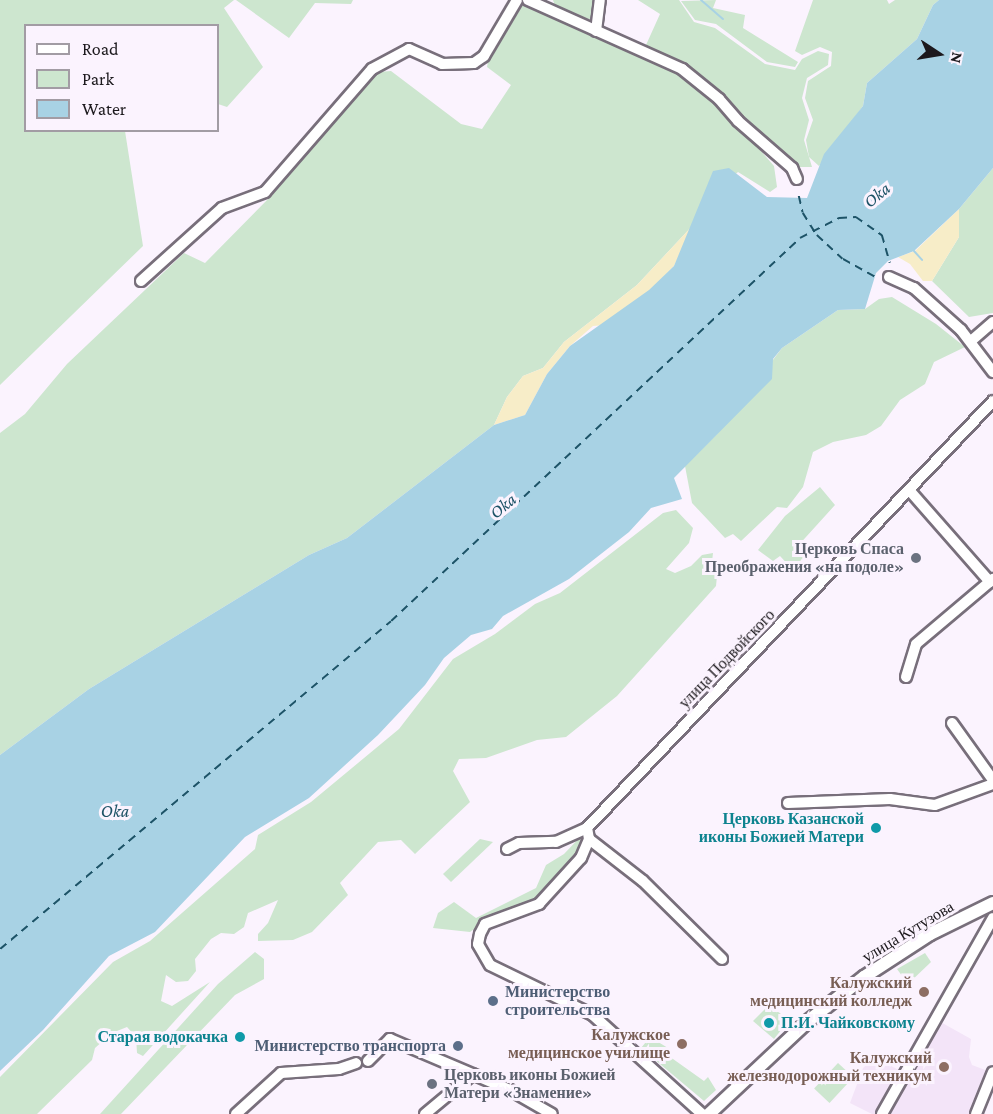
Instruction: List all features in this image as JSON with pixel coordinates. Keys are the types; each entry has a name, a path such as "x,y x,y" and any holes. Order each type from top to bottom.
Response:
{"main road":[{"name":"улица Кутузова","path":"709,1114 807,1022 864,977 930,934 993,903"}],"street":[{"path":"141,281 222,208 265,192 372,69 409,49 442,64 474,63 484,56 517,0"},
{"path":"528,0 542,3 596,31 657,55 701,81 792,168 797,179"},
{"path":"596,31 600,0"},
{"path":"889,277 914,288 971,341 993,372"},
{"path":"971,341 993,322"},
{"name":"улица Подвойского","path":"702,1114 593,1016 490,964 478,944 485,924 539,904 581,858 588,833 993,401"},
{"path":"906,678 916,644 992,581 910,491"},
{"path":"788,803 890,799 935,805 993,782 952,723"},
{"path":"507,849 519,843 556,842 588,833 643,882 722,959"},
{"path":"882,1114 993,918"},
{"path":"368,1061 390,1039 435,1056 552,1114"},
{"path":"236,1114 281,1073 339,1069 356,1063"},
{"path":"976,1114 993,1072"},
{"path":"425,1114 472,1074"}],"shaded area":[{"name":"Калужский железнодорожный техникум","path":"937,1020 971,1039 969,1057 972,1065 988,1071 971,1114 872,1114 850,1103 863,1068 875,1057 906,1074"}],"green space":[{"path":"0,0 234,0 224,8 263,67 227,107 219,104 219,24 24,24 24,132 125,132 143,246 0,385"},
{"path":"236,0 353,0 351,4 315,3 289,38"},
{"path":"553,0 595,0 593,15 590,19 580,18 555,6"},
{"path":"638,0 679,0 694,22 715,28 765,64 795,70 802,59 818,51 829,54 828,65 807,78 802,98 809,120 804,140 812,167 798,167 744,121 710,83 646,45 660,14"},
{"path":"716,0 713,8 745,15 743,28 798,62 795,67 767,62 716,24 695,20 681,1"},
{"path":"813,0 887,0 889,4 895,0 939,0 933,5 917,39 867,83 863,106 819,166 809,157 806,140 813,120 805,98 808,81 831,66 832,52 820,47 802,55 795,51"},
{"path":"524,5 682,75 728,113 774,166 777,187 770,192 738,172 702,204 695,223 637,285 564,342 543,368 523,376 507,397 494,425 347,538 309,555 89,689 0,755 0,433 25,414 67,364 184,253 205,263 269,198 360,86 378,72 391,71 461,124 482,129 511,85 487,67 489,56 515,9"},
{"path":"993,168 993,313 969,317 932,281 959,237 959,209"},
{"path":"892,297 936,324 965,347 934,362 925,384 900,400 881,426 866,435 833,442 813,452 803,487 787,508 777,507 741,541 733,534 725,538 692,503 685,466 716,435 782,348 838,310 865,309 879,299"},
{"path":"820,487 835,505 796,548 805,557 793,570 780,556 773,561 758,550 785,516"},
{"path":"676,510 693,528 689,543 666,569 675,573 691,566 702,555 713,553 711,571 717,576 716,586 617,696 566,737 537,740 486,758 459,759 453,771 470,802 415,854 401,840 378,842 340,883 348,895 312,932 293,940 258,941 258,934 268,923 278,900 248,913 244,927 234,934 221,933 211,939 195,959 196,971 188,981 176,982 166,975 161,1001 172,1006 210,982 143,1056 137,1053 136,1037 127,1027 112,1033 95,1048 92,1060 37,1114 0,1114 0,1077 113,962 150,941 255,849 258,835 311,802 399,729 453,659 495,634 535,604 560,593 663,513"},
{"path":"585,832 579,856 537,898 485,921 470,932 433,928 438,913 454,902 476,918 536,888 546,865 564,854"},
{"path":"480,839 493,842 451,882 443,874"},
{"path":"255,952 264,959 264,979 235,995 121,1114 100,1114 218,984"},
{"path":"925,953 931,962 908,984 897,969"},
{"path":"769,1005 789,1020 774,1039 753,1021"},
{"path":"650,1037 668,1048 666,1054 704,1081 708,1077 716,1090 704,1101 641,1048"},
{"path":"838,1063 853,1077 829,1103 814,1089"}],"sand":[{"path":"959,209 959,237 932,281 923,281 910,264 898,257 915,251"},
{"path":"695,223 674,266 618,324 593,326 570,346 547,374 525,415 494,425 507,397 523,376 543,368 564,342 637,285"}],"water":[{"name":"Oka","path":"939,0 993,0 993,168 959,209 914,251 888,261 876,273 865,309 838,310 782,348 773,359 772,379 674,478 682,499 651,508 629,532 569,579 503,616 492,629 471,635 444,658 425,685 378,735 309,798 245,837 155,932 109,956 43,1030 0,1071 0,755 89,689 309,555 347,538 494,425 525,415 547,374 570,346 649,290 674,266 713,171 729,168 767,197 807,198 824,154 863,106 867,83 917,39 933,5"}],"waterway":[{"path":"701,0 723,19"},
{"path":"914,251 922,260"}],"ferry route":[{"path":"799,196 803,213 817,235 843,259 875,277"},
{"path":"0,949 391,621 800,238 839,218 856,217 882,235 890,263"}],"place":[{"name":"Церковь Спаса Преображения «на подоле»","path":"916,558"},
{"name":"Церковь Казанской иконы Божией Матери","path":"876,828"},
{"name":"Калужский медицинский колледж","path":"924,992"},
{"name":"Министерство строительства","path":"493,1001"},
{"name":"П.И. Чайковскому","path":"769,1023"},
{"name":"Старая водокачка","path":"240,1037"},
{"name":"Калужское медицинское училище","path":"682,1044"},
{"name":"Министерство транспорта","path":"458,1046"},
{"name":"Калужский железнодорожный техникум","path":"944,1067"},
{"name":"Церковь иконы Божией Матери «Знамение»","path":"432,1084"}]}
